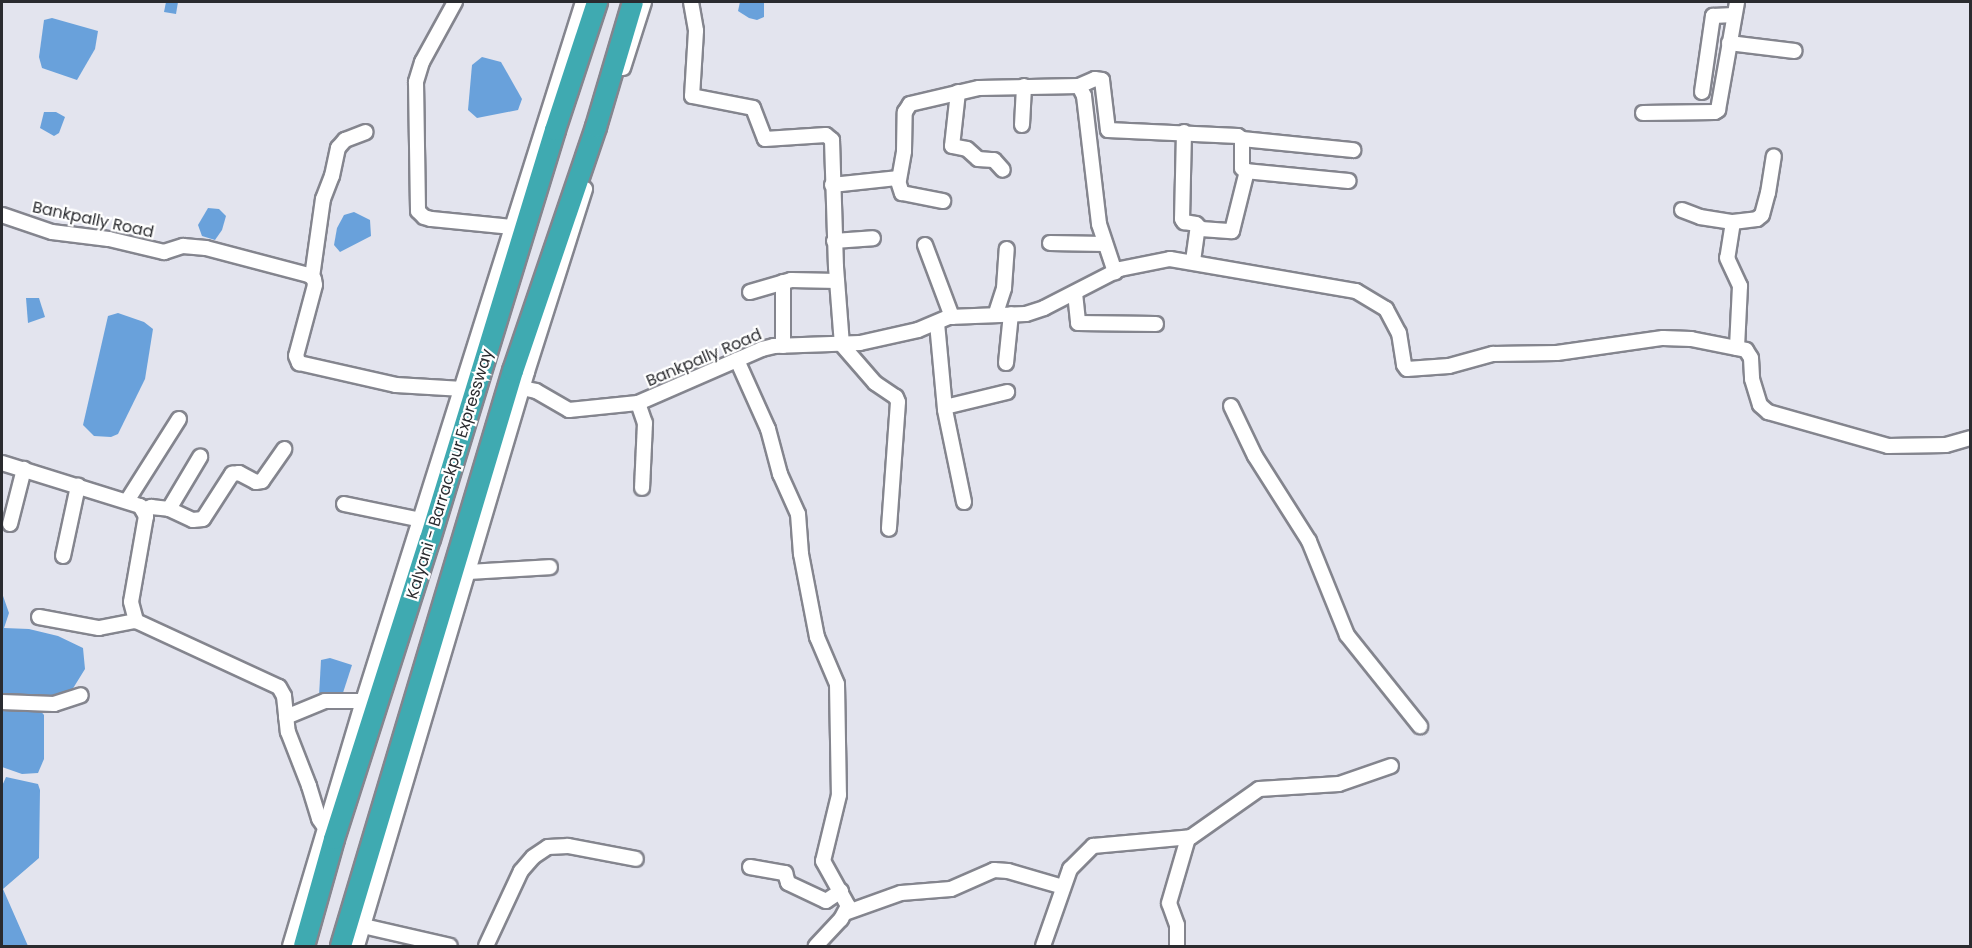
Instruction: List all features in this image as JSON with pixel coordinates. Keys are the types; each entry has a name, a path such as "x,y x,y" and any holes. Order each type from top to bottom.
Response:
{"highway":[{"name":"Kalyani - Barrackpur Expressway","path":"304,946 333,839 430,539 555,130 597,2"},
{"name":"Kalyani - Barrackpur Expressway","path":"341,946 513,371 596,127 633,2"}],"street":[{"path":"455,2 422,62 416,82 418,211 424,217 431,219 513,227"},
{"path":"290,946 363,701 583,2"},
{"path":"357,946 522,388 644,2"},
{"path":"691,2 696,31 692,96 755,108 765,139 828,136 832,140 834,241 842,345 875,383 897,399 889,529"},
{"path":"1643,113 1715,112 1719,106 1735,8 1713,16 1702,92"},
{"path":"1729,43 1795,51"},
{"path":"1088,82 1084,96 1097,213 1115,272"},
{"path":"943,201 902,193 899,180 907,107 915,102 979,88 1103,82 1108,130 1239,136 1242,139 1353,150"},
{"path":"1022,125 1024,86"},
{"path":"958,92 952,146 967,149 978,159 994,160 1003,170"},
{"path":"366,132 345,140 338,148 332,176 323,198 312,277 315,285 296,356 299,363 396,385 463,389"},
{"path":"1184,132 1182,219 1198,227 1232,231 1247,171"},
{"path":"1242,139 1242,168 1247,171 1349,181"},
{"path":"1682,210 1700,217 1733,222 1757,219 1761,215 1768,193 1774,156"},
{"path":"832,184 897,178 899,180"},
{"name":"Bankpally Road","path":"2,215 52,232 109,239 164,252 183,246 206,248 312,277"},
{"path":"1733,222 1727,258 1740,286 1737,348 1746,350 1751,358 1752,379 1760,405 1768,412 1888,446 1946,445 1971,438"},
{"path":"1193,261 1198,227"},
{"path":"834,241 873,238"},
{"path":"1050,243 1105,244"},
{"path":"926,245 952,317"},
{"path":"996,313 1004,288 1007,249"},
{"name":"Bankpally Road","path":"522,388 536,391 569,410 638,403 762,349 783,346 842,345 885,339 952,317 1035,311 1115,272 1170,259 1193,261 1356,291 1386,309 1399,333 1404,365 1407,369 1449,366 1492,354 1557,353 1663,338 1691,339 1737,348"},
{"path":"750,292 796,280 837,281"},
{"path":"783,282 783,346"},
{"path":"1074,292 1078,323 1156,324"},
{"path":"1006,363 1011,314"},
{"path":"937,323 945,407 964,502"},
{"path":"737,360 768,429 780,474 798,514 803,564 817,637 837,684 839,795 823,861 847,900 845,913"},
{"path":"945,407 1007,392"},
{"path":"638,403 645,423 642,488"},
{"path":"1231,406 1255,456 1309,541 1347,635 1420,726"},
{"path":"127,501 179,419"},
{"path":"143,510 151,507 169,509 193,520 205,518 232,474 237,473 256,482 262,482 284,449"},
{"path":"169,509 200,457"},
{"path":"2,463 140,506 146,516 131,602 136,621"},
{"path":"10,524 24,470"},
{"path":"63,556 78,486"},
{"path":"344,504 421,520"},
{"path":"467,572 550,567"},
{"path":"39,617 99,628 136,621 279,687 284,696 288,732 319,819 326,829"},
{"path":"2,702 54,704 81,695"},
{"path":"286,717 325,701 363,701"},
{"path":"1043,946 1063,887 1075,862 1093,846 1188,838 1205,829 1259,789 1339,784 1391,766"},
{"path":"1177,946 1177,925 1169,903 1188,838"},
{"path":"486,946 521,871 533,857 548,847 568,846 636,859"},
{"path":"750,867 785,873 788,883 826,901 841,891"},
{"path":"816,946 845,913 901,893 951,889 994,870 1008,871 1063,887"},
{"path":"363,926 450,946"}],"water":[{"path":"166,2 178,2 176,14 164,12"},
{"path":"740,2 764,2 764,17 757,20 749,18 738,11"},
{"path":"52,18 98,31 95,49 77,80 42,68 39,57 44,20"},
{"path":"482,57 501,62 522,99 518,110 477,118 468,110 472,65"},
{"path":"44,112 56,112 65,117 59,133 54,136 40,128"},
{"path":"208,208 219,209 226,216 222,230 215,240 202,236 198,225"},
{"path":"354,212 370,220 371,236 340,252 334,245 337,228 344,215"},
{"path":"26,298 39,298 45,317 28,323"},
{"path":"118,313 144,322 153,329 145,379 118,434 111,437 94,436 83,425 108,316"},
{"path":"2,593 9,613 4,628 29,629 58,636 83,648 85,669 72,690 53,698 2,697"},
{"path":"330,658 352,665 340,702 319,696 321,660"},
{"path":"2,706 39,709 44,715 44,759 38,773 22,774 2,767"},
{"path":"6,777 38,784 40,790 39,858 3,889 28,946 2,946 2,786"}]}
